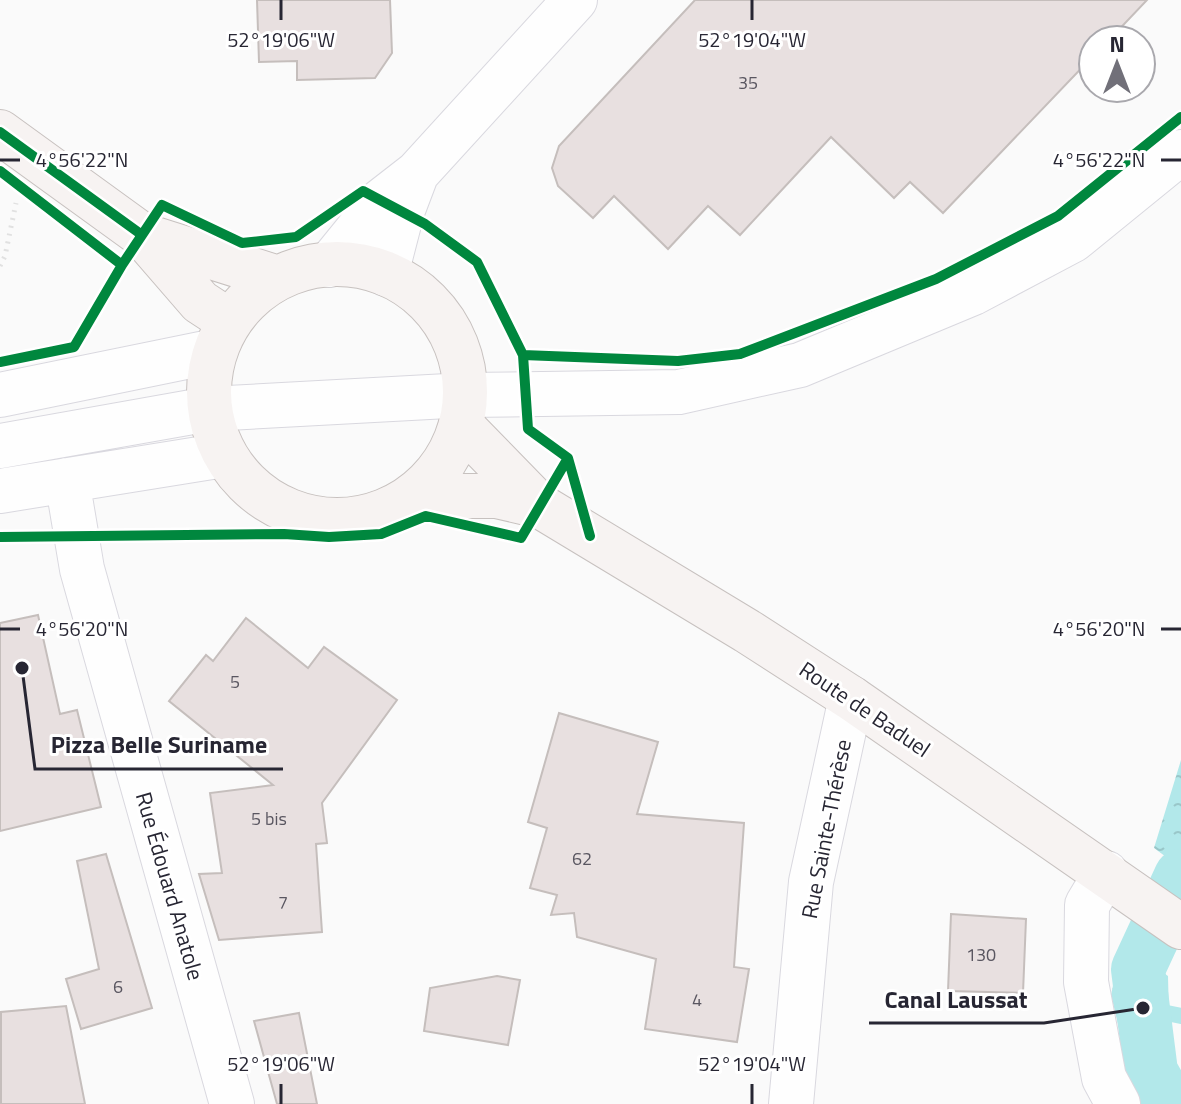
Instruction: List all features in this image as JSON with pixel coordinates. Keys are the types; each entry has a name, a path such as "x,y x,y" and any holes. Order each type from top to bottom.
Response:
{"main road":[{"path":"0,132 142,235 200,302 222,336"},
{"path":"142,235 278,278"},
{"path":"329,265 358,266 386,274 419,293 445,322 461,358 464,411 443,466 414,496 374,515 330,520 287,510 249,487 224,455 209,409 209,380 222,336 251,297 278,278 303,269 329,265"},
{"name":"Route de Baduel","path":"464,411 540,506"},
{"name":"Route de Baduel","path":"414,496 497,496 540,506 851,698 1181,927"}],"street":[{"path":"329,265 381,201 417,173 575,0"},
{"path":"0,446 209,409 464,411 679,392 800,365 973,293 1073,240 1181,152"},
{"path":"386,274 402,212 417,173"},
{"path":"0,395 222,336"},
{"path":"0,491 224,455"},
{"name":"Rue Édouard Anatole","path":"67,480 82,569 232,1104"},
{"name":"Rue Sainte-Thérèse","path":"791,1104 811,882 851,698"},
{"path":"1118,881 1087,905 1086,982 1104,1078 1118,1104"}],"path":[{"path":"0,266 17,200"}],"water":[{"path":"1181,760 1181,868 1154,848"},
{"path":"1122,943 1168,976 1170,1057 1181,1073 1181,1104 1144,1104 1133,1086 1111,995"}],"building":[{"path":"257,0 390,0 392,53 375,78 297,80 297,61 259,62"},
{"path":"695,0 1147,0 1124,24 1077,24 1077,73 943,213 910,182 894,198 831,137 740,235 708,206 668,249 614,196 593,218 558,186 552,168 559,146"},
{"path":"38,615 60,714 77,710 101,807 0,831 0,623"},
{"path":"246,618 308,668 324,647 397,700 322,803 327,843 316,844 322,932 219,940 199,874 222,873 210,793 273,785 169,701 206,655 213,661"},
{"path":"559,713 658,742 637,814 744,823 734,967 749,969 737,1042 645,1029 656,959 577,937 574,913 551,915 557,895 530,888 547,828 528,822"},
{"path":"106,854 152,1008 81,1029 66,979 99,969 77,861"},
{"path":"951,914 1026,919 1023,993 948,991"},
{"path":"497,976 520,980 508,1045 424,1031 430,988"},
{"path":"66,1006 85,1104 1,1104 1,1012"},
{"path":"299,1013 317,1104 277,1104 254,1021"}],"waterway":[{"path":"1169,1104 1151,1072 1138,969 1181,876"},
{"path":"1147,1009 1181,1016"}],"cycle path":[{"path":"523,355 678,361 740,354 936,279 1058,216 1181,117"},
{"path":"0,132 142,235"},
{"path":"0,171 122,265 74,347 0,362"},
{"path":"122,265 162,205 242,243 296,237 363,191 425,224 477,262 523,355 528,429 568,458 590,536"},
{"path":"0,537 284,534 329,537 381,534 426,516 521,538 568,458"}],"place":[{"name":"Pizza Belle Suriname","path":"22,668"},
{"name":"Canal Laussat","path":"1143,1008"}]}
